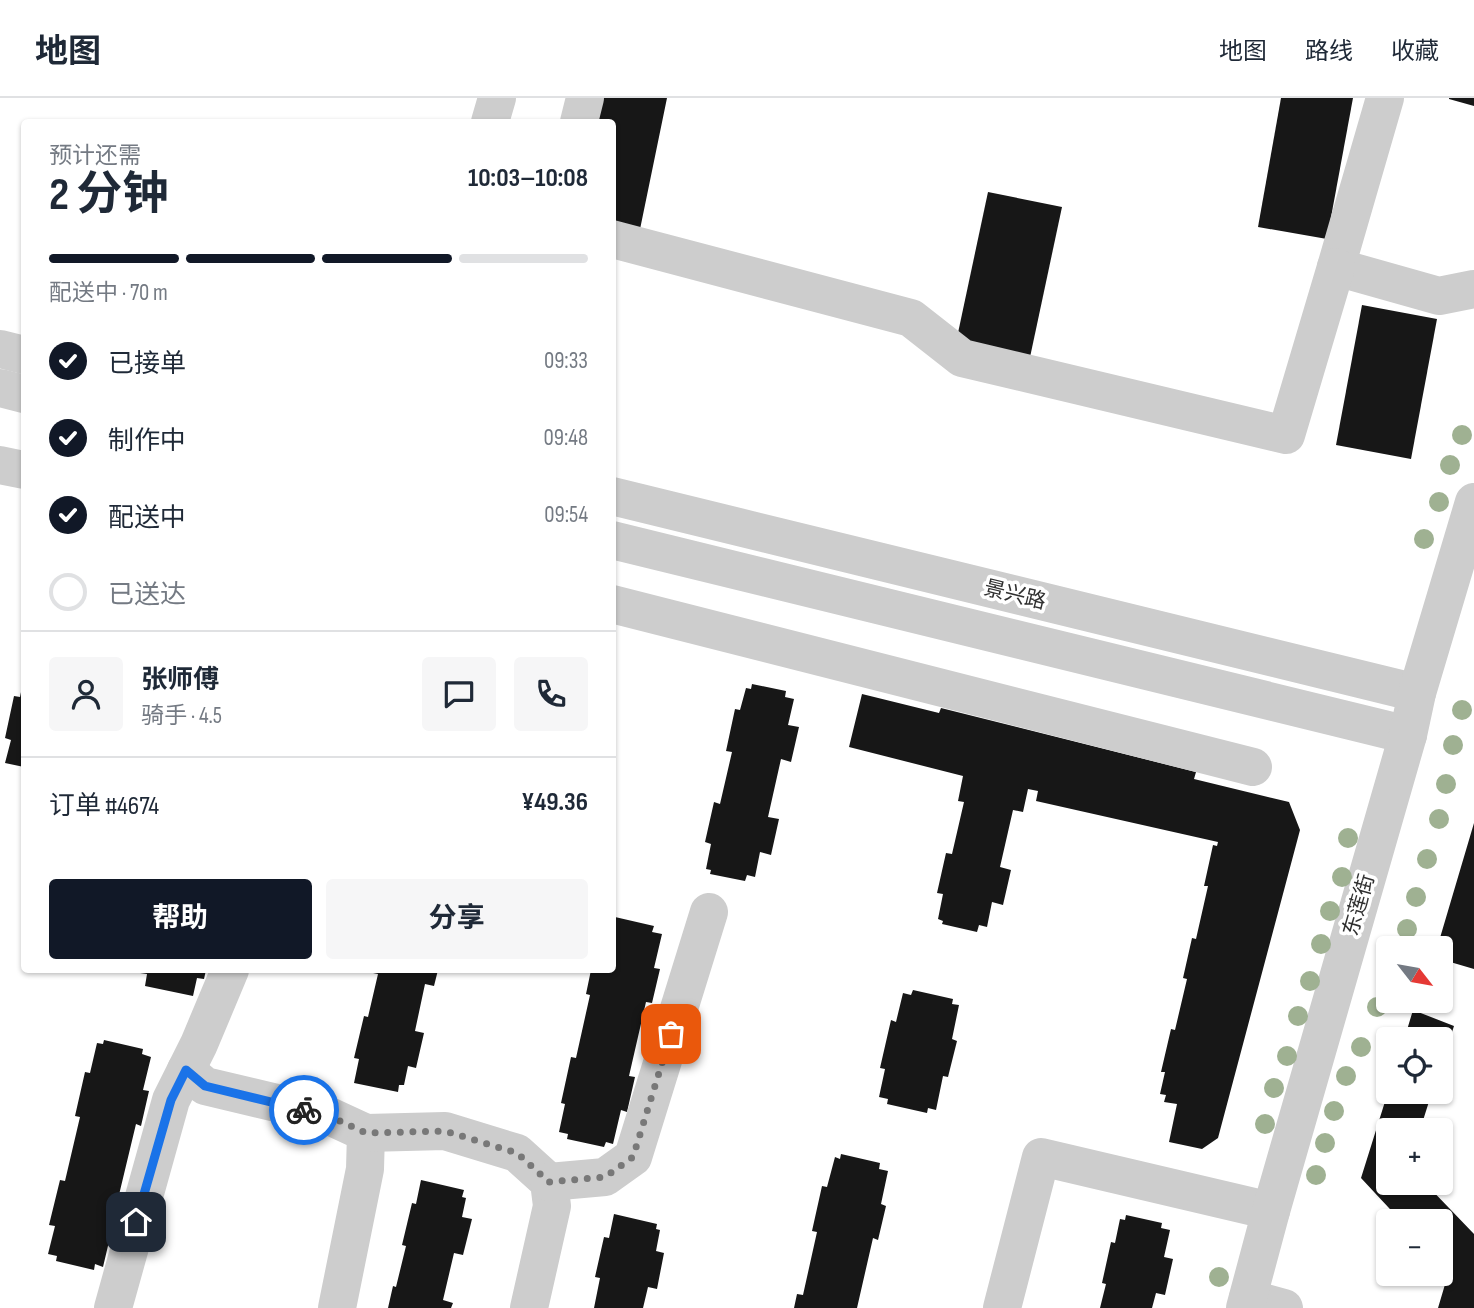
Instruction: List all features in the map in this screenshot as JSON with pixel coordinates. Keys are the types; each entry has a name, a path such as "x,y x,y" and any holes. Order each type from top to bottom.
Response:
{"street":[{"path":"492,119 497,98"},
{"path":"580,119 585,98"},
{"path":"616,240 911,318 962,358 1286,435 1385,98"},
{"path":"1336,267 1439,296 1474,289"},
{"path":"0,349 21,354"},
{"path":"0,388 21,393"},
{"path":"0,465 21,469"},
{"name":"景兴路","path":"616,497 1417,693"},
{"name":"东莲街","path":"1246,1303 1408,735 1417,693 1474,502"},
{"name":"景兴路","path":"616,541 1408,735"},
{"path":"616,605 1253,767"},
{"path":"549,1182 605,1177 633,1157 709,912"},
{"path":"113,1308 171,1100 200,1044 229,973"},
{"path":"186,1070 205,1086 327,1115 366,1133 445,1131 517,1153 549,1182 552,1206 529,1308"},
{"path":"337,1308 365,1169 366,1133"},
{"path":"1002,1308 1041,1157 1271,1211"},
{"path":"1246,1303 1284,1308"}],"building":[{"path":"591,98 667,98 638,239 616,232 616,119 587,119"},
{"path":"1281,98 1353,98 1327,239 1258,227"},
{"path":"1449,98 1474,98 1474,106 1449,99"},
{"path":"988,192 1062,207 1029,362 955,347"},
{"path":"1362,305 1437,319 1411,459 1336,445"},
{"path":"752,684 786,691 785,697 794,699 788,725 799,727 791,762 781,759 768,817 779,819 771,855 760,852 755,877 747,875 745,881 710,874 711,870 706,869 711,844 705,842 714,802 720,804 732,752 726,751 735,709 740,710 746,688 751,689"},
{"path":"21,692 21,766 5,763 11,740 5,738 14,696 20,697"},
{"path":"862,694 939,713 941,708 1196,772 1194,779 1289,802 1300,830 1218,1138 1202,1149 1169,1142 1177,1104 1164,1102 1166,1095 1160,1094 1165,1072 1161,1072 1171,1029 1175,1030 1187,979 1183,978 1192,938 1196,939 1208,886 1204,886 1213,845 1217,846 1218,842 1036,801 1038,791 1028,789 1023,812 1013,810 1000,867 1011,870 1003,905 992,902 987,927 979,925 977,932 942,924 943,921 938,919 943,894 937,893 946,853 952,854 964,802 958,801 963,776 849,747"},
{"path":"1474,823 1474,969 1453,963 1453,936 1441,936"},
{"path":"616,917 654,926 652,932 662,934 654,968 660,969 652,1003 646,1002 629,1076 635,1077 627,1112 621,1110 613,1144 606,1142 604,1147 567,1139 568,1134 559,1132 565,1104 561,1103 571,1057 576,1058 590,995 586,994 590,973 616,973"},
{"path":"140,973 205,973 204,979 197,978 193,996 145,986 147,974"},
{"path":"373,973 437,973 434,986 425,984 415,1031 424,1033 416,1068 408,1066 404,1085 399,1085 398,1092 354,1083 359,1059 354,1058 364,1016 368,1017 378,974"},
{"path":"913,990 953,999 952,1004 959,1005 952,1039 957,1041 948,1077 943,1076 936,1110 928,1108 927,1113 887,1104 888,1099 879,1097 885,1069 880,1068 891,1020 896,1022 903,993 911,995"},
{"path":"1412,1013 1421,1013 1454,1026 1453,1029 1408,1027"},
{"path":"104,1040 143,1049 142,1054 151,1057 143,1090 149,1091 141,1126 136,1124 118,1199 124,1200 116,1234 111,1233 103,1267 95,1264 94,1270 56,1261 57,1256 48,1254 55,1226 49,1225 60,1180 65,1181 80,1117 75,1116 85,1072 90,1073 97,1043 103,1044"},
{"path":"1384,1104 1428,1104 1424,1118 1380,1118"},
{"path":"1376,1130 1376,1194 1361,1178"},
{"path":"841,1154 880,1163 879,1169 888,1171 881,1204 886,1206 878,1240 873,1238 857,1308 794,1308 797,1294 803,1295 817,1232 812,1231 822,1186 827,1187 835,1157 840,1159"},
{"path":"421,1180 464,1190 462,1197 466,1198 462,1217 472,1219 463,1255 454,1253 443,1300 453,1303 451,1308 388,1308 406,1246 402,1245 412,1203 416,1204"},
{"path":"1377,1195 1437,1195 1450,1209 1390,1209"},
{"path":"1453,1212 1474,1234 1474,1308 1438,1308 1445,1286 1453,1286"},
{"path":"614,1214 657,1224 656,1229 660,1230 656,1251 664,1253 657,1289 648,1287 643,1308 594,1308 600,1278 595,1277 604,1237 609,1238"},
{"path":"1126,1215 1162,1223 1161,1228 1170,1230 1164,1257 1173,1259 1165,1295 1156,1293 1152,1308 1100,1308 1106,1284 1102,1283 1111,1242 1115,1243 1120,1219 1125,1220"}],"way so far":[{"path":"304,1110 327,1115 366,1133 445,1131 517,1153 549,1182 605,1177 633,1157 671,1034"}],"route":[{"path":"136,1222 171,1100 186,1070 205,1086 304,1110"}]}
